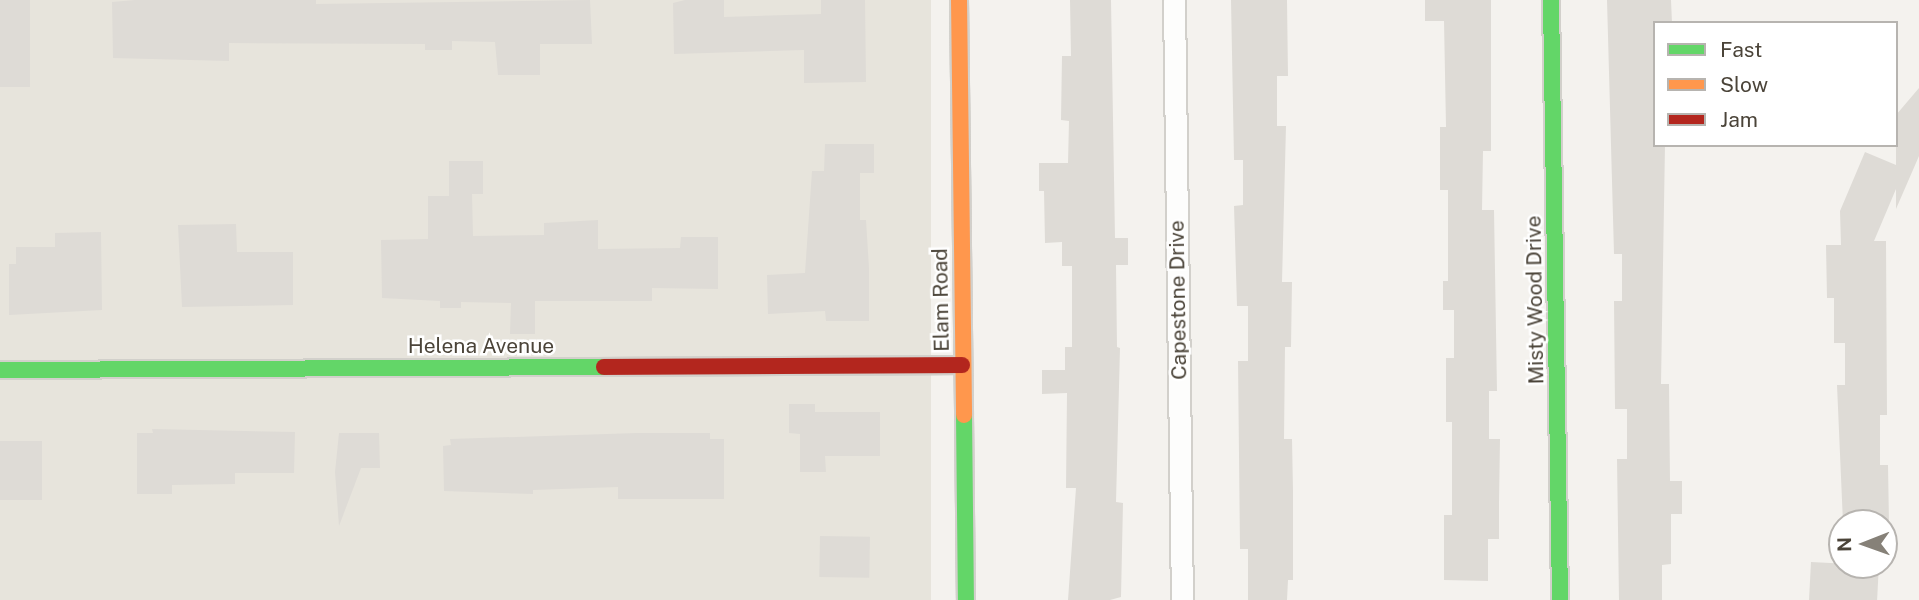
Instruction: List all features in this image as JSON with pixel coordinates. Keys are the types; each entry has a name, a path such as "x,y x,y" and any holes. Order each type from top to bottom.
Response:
{"street":[{"name":"Elam Road","path":"959,0 966,600"},
{"name":"Capestone Drive","path":"1174,0 1182,600"},
{"name":"Misty Wood Drive","path":"1551,0 1560,600"},
{"name":"Helena Avenue","path":"0,370 962,365"}],"shaded area":[{"path":"0,0 931,0 931,600 0,600"}],"building":[{"path":"0,0 30,0 30,87 0,87"},
{"path":"316,0 316,4 590,0 592,44 540,44 540,75 498,75 495,42 452,41 452,50 425,50 425,44 229,43 229,61 113,58 112,2"},
{"path":"685,0 724,0 724,17 821,14 821,0 865,0 866,82 804,83 804,50 674,54 673,3"},
{"path":"1070,0 1111,0 1115,238 1128,238 1128,265 1116,265 1117,347 1120,348 1116,502 1123,503 1121,597 1110,600 1068,600 1076,488 1066,488 1067,393 1042,394 1042,370 1065,370 1065,347 1072,347 1072,266 1062,266 1062,242 1045,243 1044,191 1039,191 1039,163 1068,163 1069,121 1061,120 1062,56 1071,56"},
{"path":"1231,0 1287,0 1288,76 1277,76 1277,126 1286,126 1282,282 1292,282 1291,347 1285,347 1284,439 1292,439 1293,491 1293,580 1288,580 1287,600 1248,600 1248,549 1240,549 1238,361 1248,361 1248,306 1237,306 1234,206 1243,205 1243,160 1234,160"},
{"path":"1425,0 1491,0 1491,151 1483,151 1482,210 1494,210 1497,391 1489,391 1489,439 1500,439 1499,539 1488,539 1488,581 1444,580 1444,515 1452,515 1452,422 1446,422 1446,358 1454,358 1454,310 1443,310 1443,281 1448,281 1448,190 1440,190 1440,127 1446,127 1444,21 1425,21"},
{"path":"1607,0 1671,0 1672,21 1653,21 1653,147 1665,147 1661,384 1669,384 1670,481 1682,481 1682,514 1671,514 1671,564 1662,565 1662,600 1619,600 1617,459 1627,459 1627,409 1615,409 1614,301 1622,301 1622,254 1614,254"},
{"path":"1919,88 1919,156 1896,209 1896,189 1874,241 1886,241 1887,415 1880,415 1880,465 1888,465 1889,509 1842,509 1837,385 1845,385 1845,343 1834,343 1834,298 1827,298 1826,245 1841,245 1840,211 1865,152 1896,165 1898,113"},
{"path":"825,144 874,144 874,173 860,173 860,220 866,220 869,268 869,321 826,321 825,311 768,314 767,275 805,273 812,171 824,171"},
{"path":"449,161 483,161 483,194 472,194 473,236 544,235 544,223 598,220 598,249 680,248 681,237 718,237 718,289 652,288 652,301 535,301 535,334 510,334 511,303 461,302 461,308 440,308 440,301 382,298 381,240 428,239 428,196 449,196"},
{"path":"236,224 237,252 293,252 293,305 182,307 178,225"},
{"path":"101,232 102,310 9,315 9,264 16,264 16,247 55,247 55,233"},
{"path":"789,404 815,404 815,412 880,412 880,456 825,456 826,472 800,472 800,434 789,433"},
{"path":"152,429 295,432 294,473 235,473 235,484 172,485 172,494 137,494 137,433 153,433"},
{"path":"339,433 379,433 380,468 361,468 339,526 335,472"},
{"path":"710,433 710,439 724,439 724,499 618,499 618,487 533,490 533,494 444,491 443,446 451,445 450,439"},
{"path":"0,441 42,441 42,500 0,500"},
{"path":"820,536 870,537 869,578 819,577"},
{"path":"1811,562 1828,563 1828,579 1878,579 1877,600 1809,600"}],"traffic: fast":[{"path":"1551,0 1560,600"},
{"path":"0,370 604,367"},
{"path":"964,415 966,600"}],"traffic: slow":[{"path":"959,0 964,415"}],"traffic: jam":[{"path":"604,367 962,365"}]}
